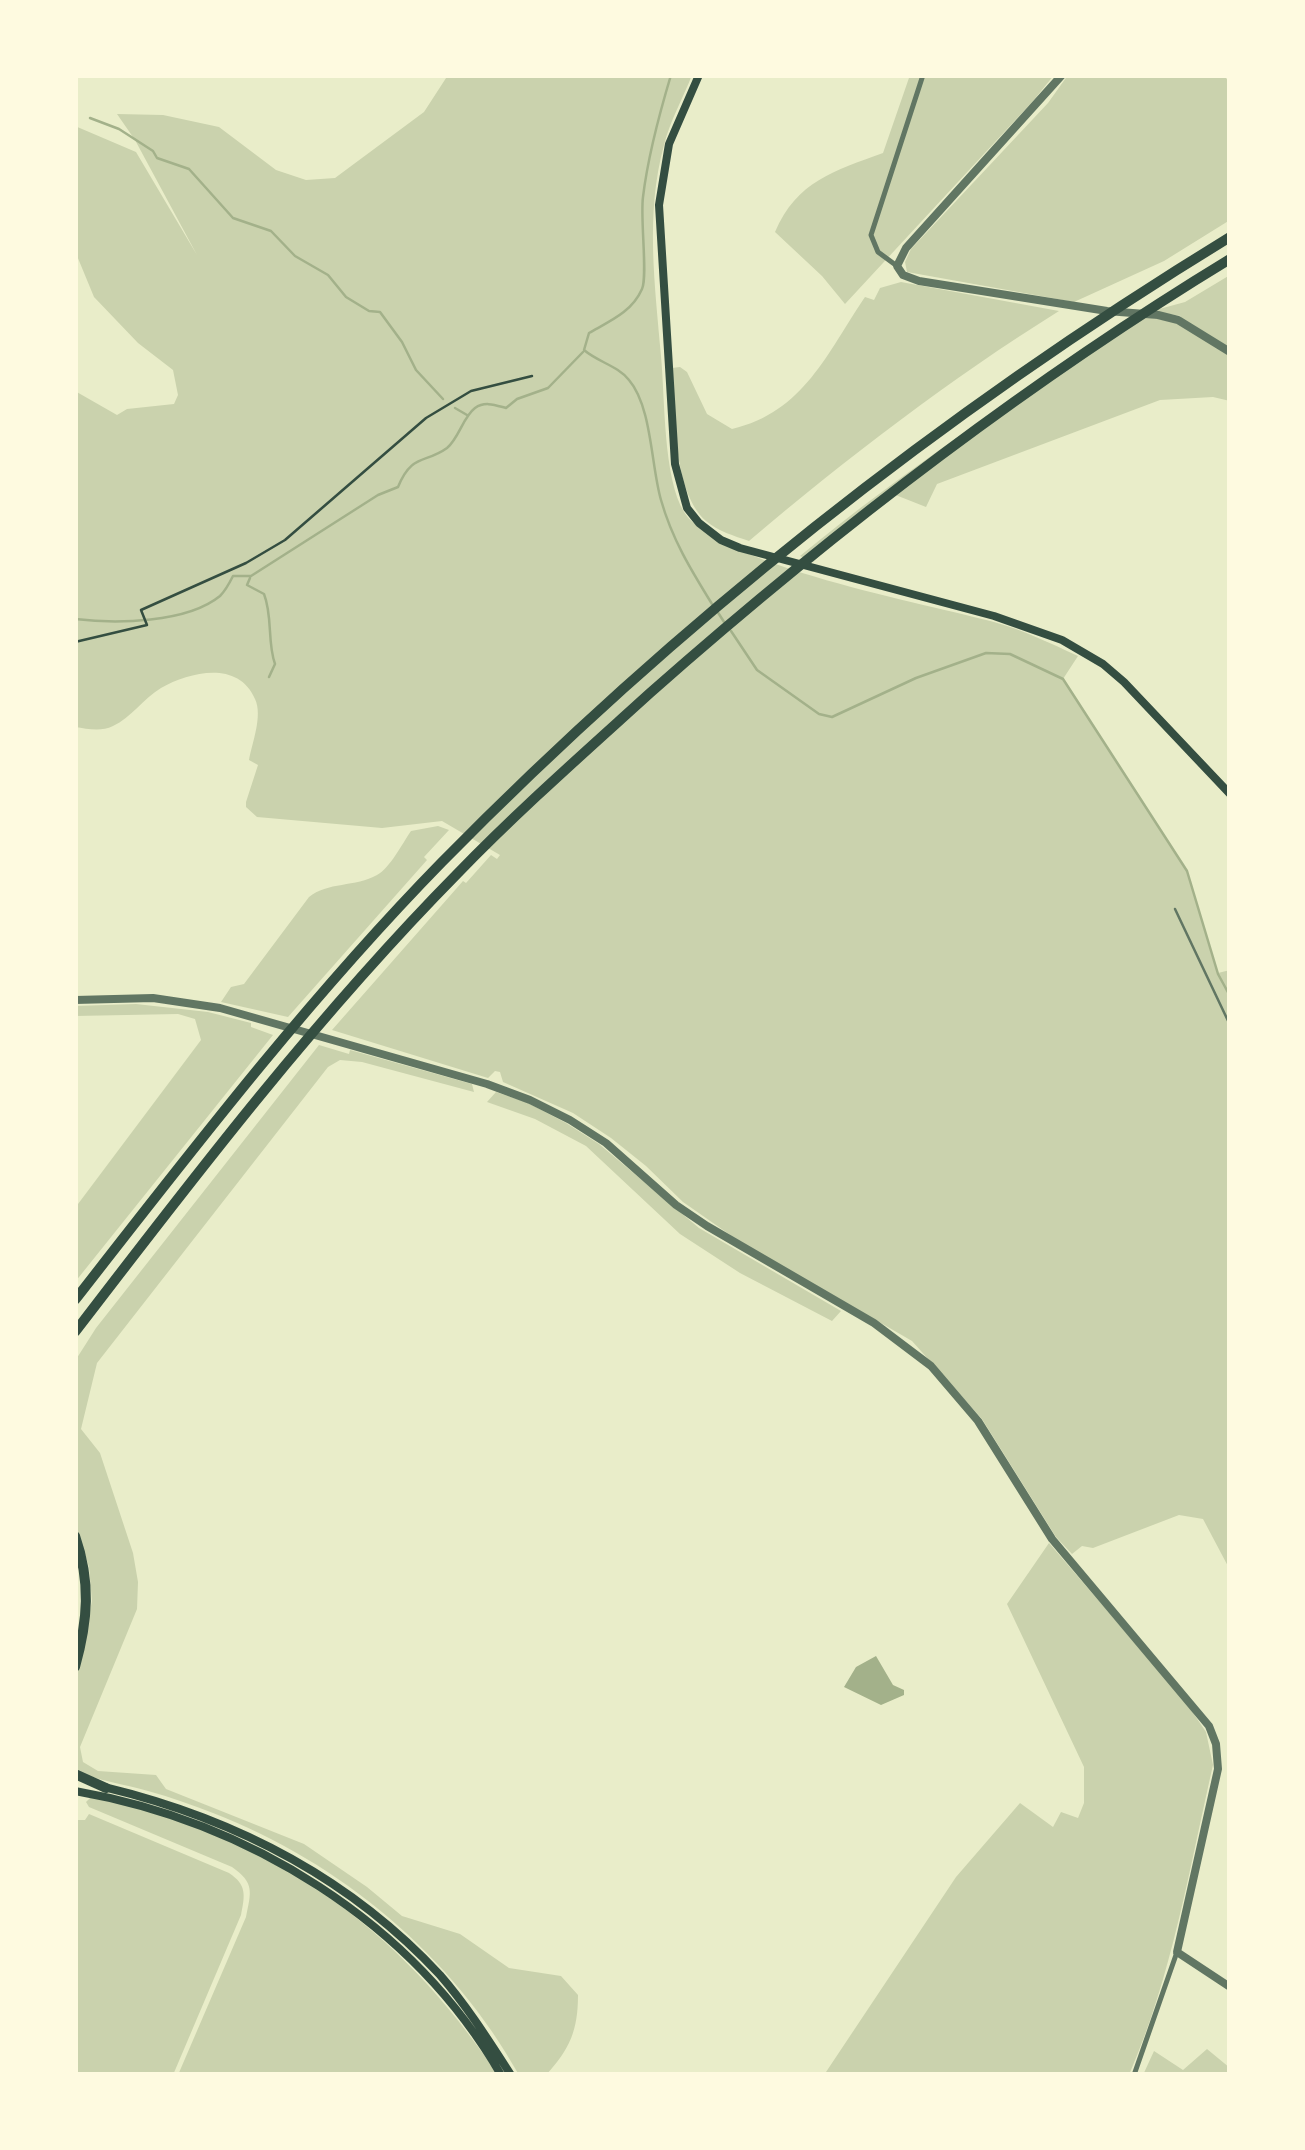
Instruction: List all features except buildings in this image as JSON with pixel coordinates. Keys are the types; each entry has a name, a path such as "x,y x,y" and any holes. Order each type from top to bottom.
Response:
{"highway":[{"path":"75,1300 220,1115 360,951 442,862 682,640 838,509 1035,363 1230,237"},
{"path":"75,1332 286,1064 456,874 611,728 830,540 1042,382 1230,259"},
{"path":"75,1343 88,1315"},
{"path":"75,1536 85,1568 88,1601 75,1666"},
{"path":"75,1778 106,1788"}],"main road":[{"path":"698,75 669,144 659,205 675,464 687,508 699,524 740,548 994,616 1062,640 1103,664 1124,682 1228,787"},
{"path":"106,1788 176,1806 235,1828 340,1888 389,1925 441,1977 512,2075"},
{"path":"75,1791 138,1804 212,1828 301,1873 382,1933 451,2004 501,2075"}],"street":[{"path":"923,75 872,235 878,252 903,275 919,281 1107,311 1158,315 1178,320 1230,352"},
{"path":"897,266 906,248 1062,75"},
{"path":"75,1000 175,1000 262,1019 530,1100 606,1143 707,1226 874,1323 931,1366 978,1420 1052,1540 1209,1726 1216,1744 1218,1769 1177,1952 1134,2075"},
{"path":"1218,1769 1230,1771"},
{"path":"1177,1952 1230,1987"}],"lane":[{"path":"1175,909 1230,1026"}],"path":[{"path":"75,642 147,625 141,610 246,564 284,540 426,418 472,390 532,376"}],"shaded area":[{"path":"448,75 692,75 664,145 653,223 666,437 672,479 684,512 704,531 779,565 1005,625 1078,656 1063,679 1187,871 1218,973 1230,970 1230,1570 1203,1519 1179,1515 1093,1548 1082,1546 1072,1554 1056,1537 982,1419 912,1341 736,1239 683,1202 611,1138 573,1113 503,1082 500,1072 495,1071 488,1078 332,1030 463,881 466,883 491,855 497,859 500,855 442,821 382,828 257,817 246,802 258,765 249,760 257,706 247,687 225,674 199,674 173,682 108,728 75,727 75,391 117,415 127,409 174,404 178,395 173,370 138,343 94,297 75,251 75,126 136,152 197,255 117,114 163,115 219,127 276,170 306,180 335,178 424,112"},
{"path":"910,75 1054,75 845,304 822,276 775,232 806,189 833,172 883,153"},
{"path":"1068,75 1224,75 1230,84 1230,220 1164,261 1074,302 907,272 905,262 911,249 1048,103"},
{"path":"1230,275 1230,401 1213,397 1160,400 937,484 926,507 888,492 813,562 800,556 924,461 1096,344 1140,316 1175,322 1181,316 1152,311 1185,302"},
{"path":"901,282 1059,311 900,420 749,541 706,521 695,508 681,470 672,368 680,367 687,372 707,414 732,429 757,421 796,395 811,378 865,297 874,300 880,288"},
{"path":"438,826 449,830 424,857 427,860 288,1017 221,1002 231,987 244,984 309,897 377,875 411,831"},
{"path":"136,1004 208,1012 251,1023 251,1027 273,1035 75,1282 75,1208 201,1040 195,1019 178,1014 75,1016 75,1006"},
{"path":"319,1045 472,1084 474,1092 362,1062 340,1060 328,1067 97,1363 81,1429 100,1453 133,1553 138,1582 137,1609 80,1747 83,1762 98,1771 156,1775 166,1789 304,1844 402,1916 460,1934 509,1968 561,1976 578,1995 576,2019 567,2047 546,2075 519,2075 492,2032 427,1953 348,1886 305,1858 213,1813 75,1770 75,1681 92,1601 89,1567 75,1523 75,1361 96,1328"},
{"path":"496,1092 526,1102 566,1123 599,1144 699,1228 841,1311 832,1321 740,1273 680,1234 586,1146 535,1119 487,1102"},
{"path":"1049,1543 1185,1701 1206,1732 1213,1765 1168,1961 1129,2075 824,2075 956,1877 1020,1803 1053,1827 1061,1812 1078,1818 1084,1803 1084,1767 1007,1604"},
{"path":"876,1656 893,1685 904,1690 904,1695 881,1705 844,1687 856,1667"},
{"path":"91,1797 155,1813 215,1835 271,1861 323,1893 372,1930 417,1973 459,2021 498,2075 178,2075 246,1917 248,1883 232,1867 89,1807 86,1802"},
{"path":"89,1814 229,1873 242,1886 241,1915 173,2075 75,2075 75,1820 85,1820"},
{"path":"1207,2049 1230,2068 1230,2075 1143,2075 1154,2051 1183,2070"}],"waterway":[{"path":"671,75 654,135 643,197 642,289 626,310 589,333 584,350 624,375 637,392 647,421 665,514 712,604"},
{"path":"90,118 119,129 153,151 157,158 189,169 233,218 271,231 295,256 328,275 346,297 369,311 380,312 416,370 443,399"},
{"path":"75,619 150,620 206,605 220,596 233,576 251,576 378,495 398,487 414,464 451,444 475,408 486,404 506,408 517,399 548,388 583,352"},
{"path":"455,408 467,415"},
{"path":"250,578 247,585 264,594 267,603 275,664 269,677"},
{"path":"717,611 726,625"},
{"path":"731,631 757,670 819,714 832,717 916,678 986,653 1010,654 1063,679 1187,871 1218,974 1230,996"}]}
